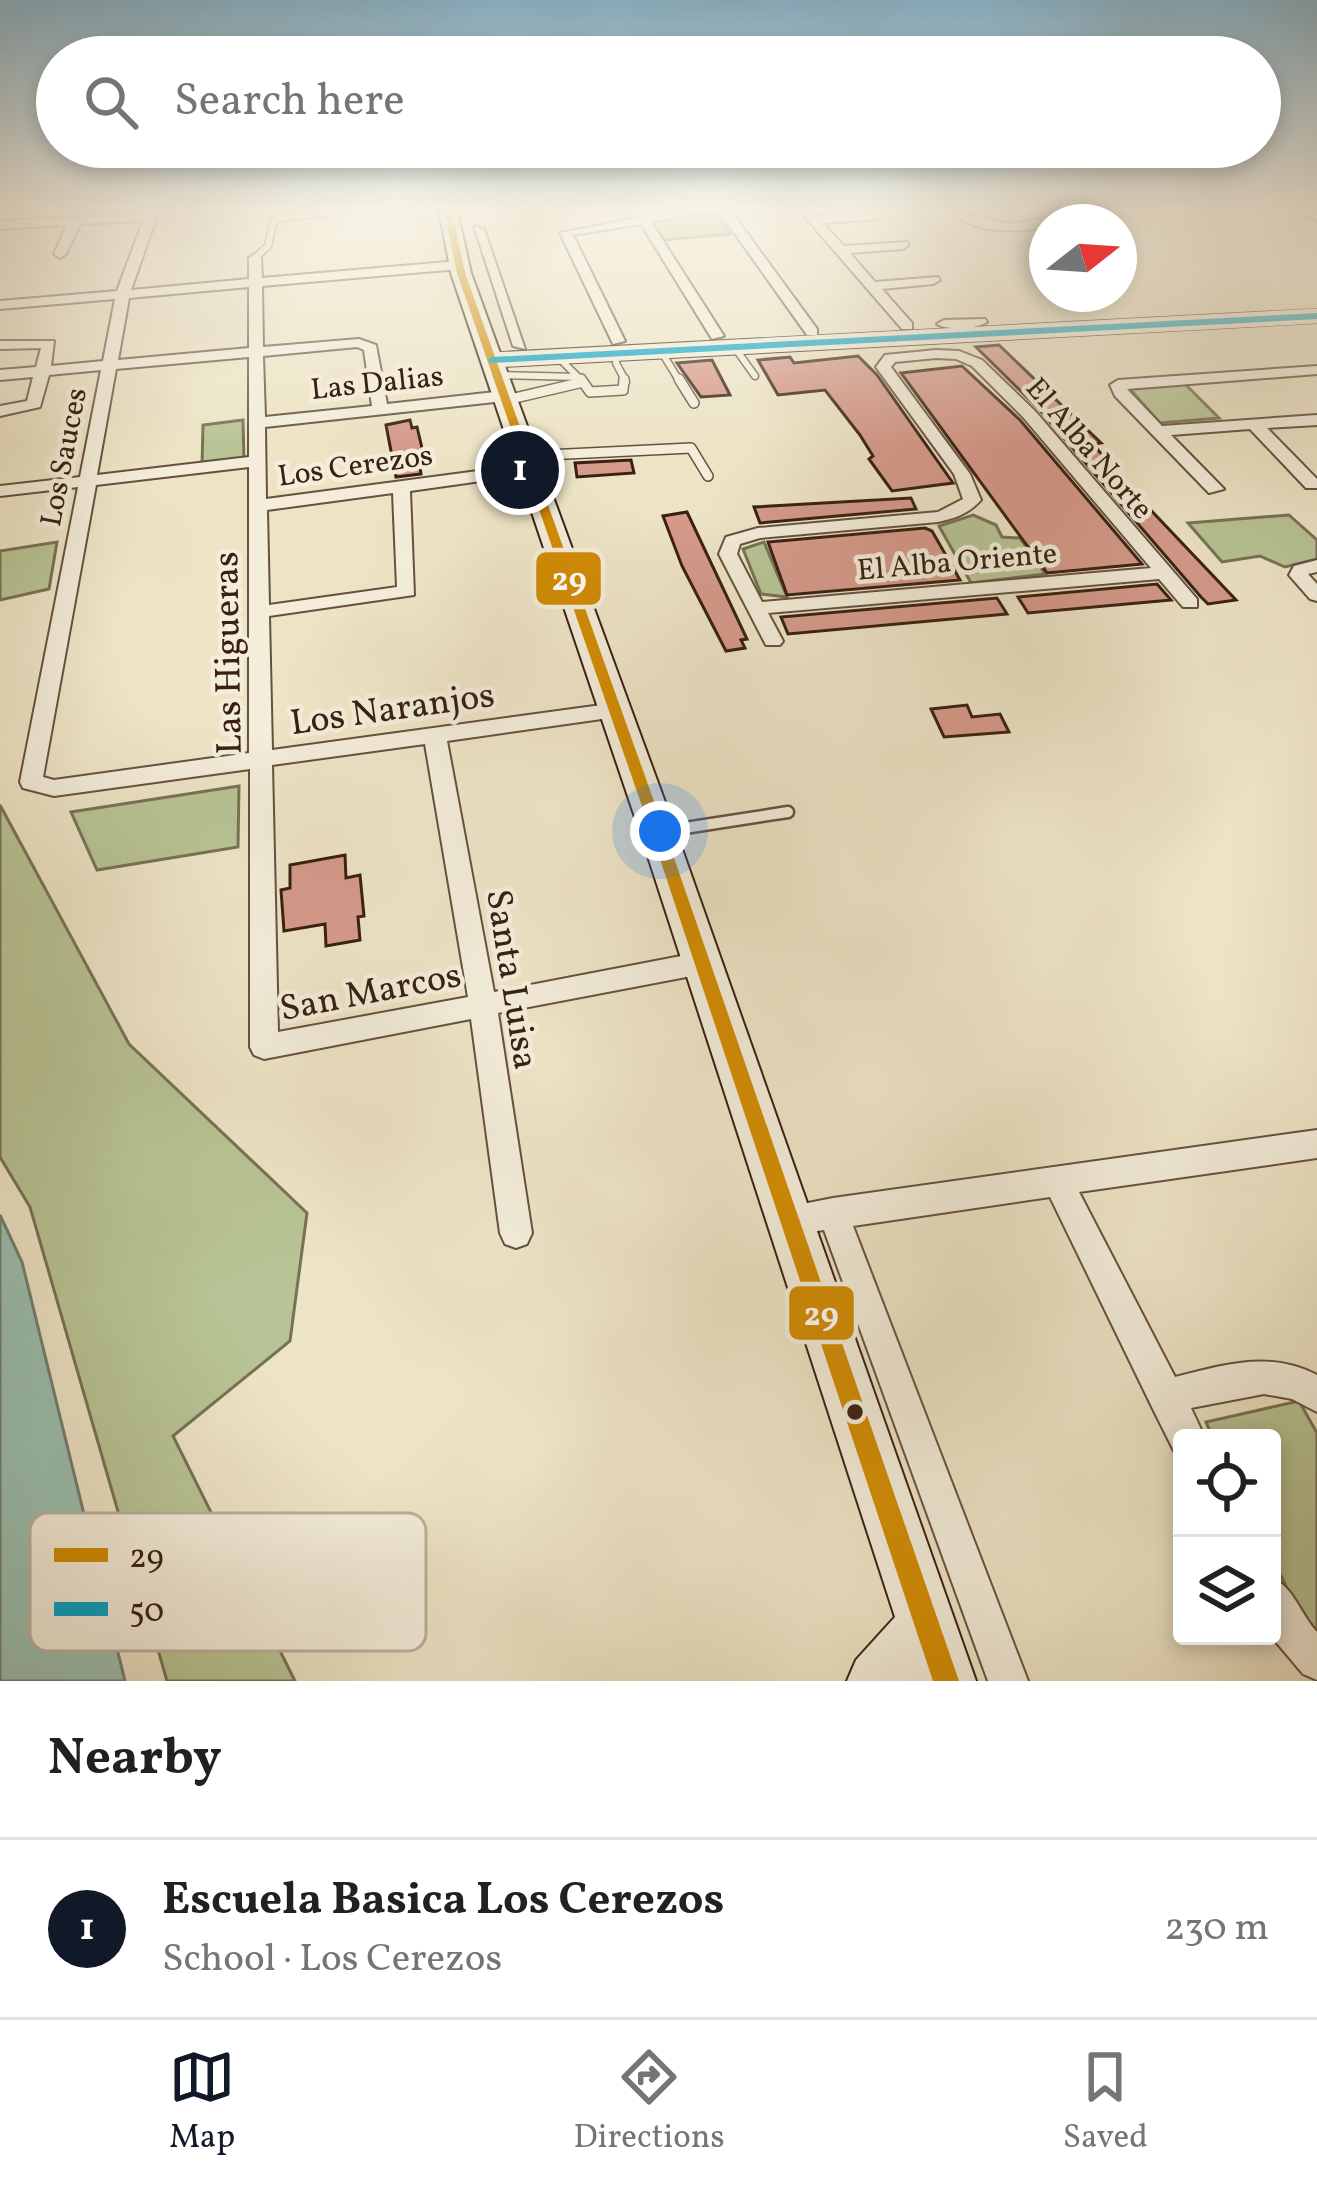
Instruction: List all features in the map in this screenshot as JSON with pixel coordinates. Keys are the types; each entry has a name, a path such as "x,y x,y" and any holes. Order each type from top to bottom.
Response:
{"street":[{"name":"Los Sauces","path":"35,786 30,772 125,288"},
{"path":"0,304 190,288"},
{"name":"Las Higueras","path":"255,288 264,1046"},
{"path":"468,288 501,371"},
{"path":"480,288 529,463 946,1681"},
{"path":"592,288 617,347"},
{"path":"690,288 726,342"},
{"path":"781,288 812,332 842,342"},
{"path":"876,288 917,342"},
{"path":"773,641 728,554 732,541 758,533 938,517 955,513 972,500 962,474 883,367 890,358 917,342 961,327 1004,333 1317,316"},
{"path":"617,347 661,351 812,332 917,342"},
{"path":"501,371 555,351 726,342 917,342"},
{"name":"El Alba Norte","path":"917,342 977,363 1029,414 1190,603"},
{"path":"0,345 49,343 33,406 0,412"},
{"path":"0,375 368,345 380,409"},
{"path":"1215,489 1120,393 1118,385 1317,370"},
{"name":"Las Dalias","path":"256,422 380,409 501,371"},
{"path":"1157,430 1317,420"},
{"path":"1254,424 1312,484"},
{"path":"0,491 257,461"},
{"name":"Los Cerezos","path":"257,506 401,487 529,463"},
{"path":"258,612 407,591 401,487"},
{"path":"1308,569 1317,595"},
{"name":"El Alba Oriente","path":"756,608 1163,573"},
{"name":"Los Naranjos","path":"35,786 54,788 261,763 616,710"},
{"name":"Santa Luisa","path":"435,737 483,1005 516,1233"},
{"name":"San Marcos","path":"264,1046 702,963"},
{"path":"789,1220 1317,1144"},
{"path":"1057,1180 1182,1429"},
{"path":"833,1213 1008,1681"},
{"path":"1166,1396 1270,1375 1292,1378 1317,1395"},
{"path":"1281,1611 1304,1646"},
{"path":"877,1681 927,1625"}],"lane":[{"path":"726,342 755,376"},
{"path":"555,351 590,392 623,390 626,382 616,363 617,347"},
{"path":"661,351 694,404"},
{"path":"501,371 579,380"},
{"path":"501,371 579,380"},
{"path":"529,463 691,448 708,476"},
{"path":"658,832 788,812"}],"shaded area":[{"path":"1184,383 1219,418 1160,423 1128,387"},
{"path":"243,420 244,461 202,466 203,425"},
{"path":"973,515 996,525 1002,537 1020,538 1045,574 971,583 939,526"},
{"path":"1289,515 1317,540 1317,559 1285,567 1260,556 1222,562 1188,523"},
{"path":"57,542 49,589 0,600 0,551"},
{"path":"764,542 787,597 761,594 743,549"},
{"path":"239,786 238,847 97,870 71,812"},
{"path":"0,805 129,1044 307,1213 290,1341 173,1436 211,1513 118,1513 30,1207 0,1157"},
{"path":"0,1215 22,1262 84,1513 30,1513 30,1651 118,1651 125,1681 0,1681"},
{"path":"1299,1401 1317,1433 1317,1635 1311,1637 1281,1576 1281,1429 1209,1429 1206,1422"},
{"path":"158,1651 280,1651 295,1681 167,1681"}],"building":[{"path":"999,345 1101,443 1093,444 1236,600 1208,604 1201,597 1038,408 976,347"},
{"path":"858,356 877,375 953,483 892,491 869,459 873,456 860,435 825,390 778,395 758,360 790,357 794,363"},
{"path":"712,360 730,395 701,397 677,363"},
{"path":"962,366 1020,420 1142,564 1047,573 901,373"},
{"path":"410,420 412,428 417,427 426,465 420,466 421,474 396,477 386,425"},
{"path":"631,460 634,473 577,477 575,463"},
{"path":"911,498 916,509 760,523 754,507"},
{"path":"687,512 747,639 741,640 745,648 726,651 682,566 663,516"},
{"path":"932,531 960,580 787,595 768,542"},
{"path":"1157,584 1171,600 1028,613 1018,597"},
{"path":"997,598 1007,614 788,634 781,617"},
{"path":"967,705 972,717 1000,714 1009,732 944,737 931,709"},
{"path":"345,855 346,878 360,875 364,916 358,917 360,940 326,946 325,924 284,931 281,890 290,888 290,865"}],"transit line":[{"name":"29","path":"466,288 658,832 946,1681"},
{"name":"50","path":"492,360 1317,316"}],"place":[{"name":"Escuela Basica Los Cerezos","path":"520,470"}]}
